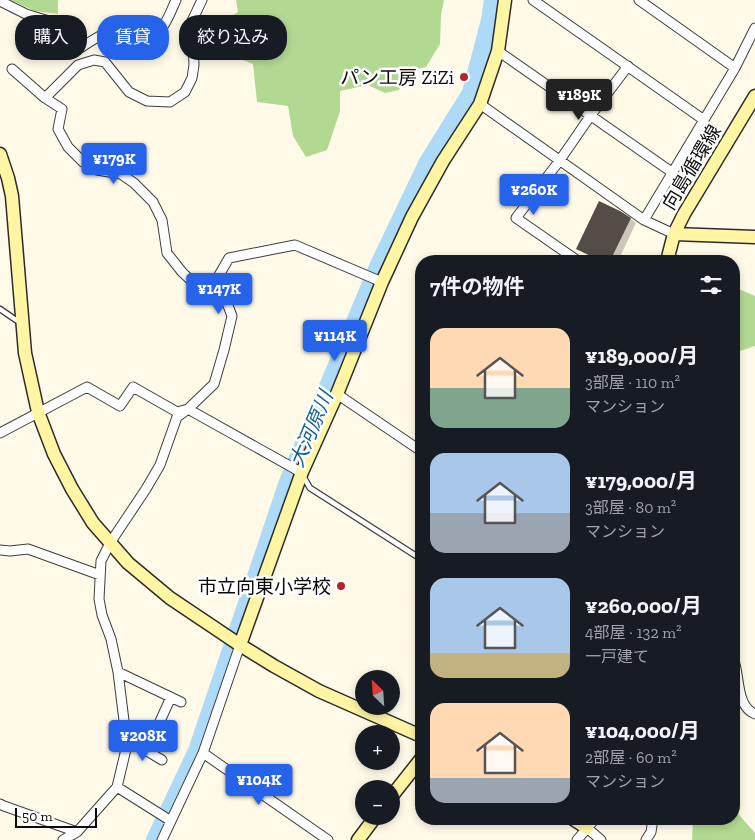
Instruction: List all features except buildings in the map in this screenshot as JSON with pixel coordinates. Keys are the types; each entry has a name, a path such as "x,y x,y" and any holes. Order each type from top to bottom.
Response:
{"street":[{"path":"0,1 26,14 49,21 65,45 77,50 113,29 127,28 146,38 153,37 163,28 176,0"},
{"path":"45,98 78,65 94,60 105,62 129,92 148,101 170,102 185,92 192,78 194,65 192,21 202,0"},
{"path":"162,840 203,753 296,470 337,394 382,282 412,217 443,161 480,104 498,51 505,0"},
{"path":"533,0 704,120"},
{"path":"639,0 735,68"},
{"path":"644,220 735,68 755,28"},
{"path":"498,51 673,173"},
{"path":"569,255 516,218 628,66"},
{"path":"12,69 45,98 62,109 58,129 68,147 83,162 97,170 121,174 134,183 153,202 162,220 167,253 182,272 197,286 208,293 211,292 227,303 232,316 214,384 177,417 160,465 110,542 102,561 98,599 111,639 118,672 128,745 117,787 77,832 63,840"},
{"name":"向島循環線","path":"669,255 674,234 684,214 755,96"},
{"path":"480,104 644,220 674,234 755,238"},
{"path":"0,154 12,196 25,353 38,412 54,454 72,490 93,523 128,563 170,598 240,645 320,691 415,733"},
{"path":"211,292 230,258 295,245 382,282"},
{"path":"0,433 87,387 120,406 133,386 177,412 188,409 296,470"},
{"path":"337,394 415,448"},
{"path":"0,550 10,552 28,549 100,575"},
{"path":"118,672 181,702"},
{"path":"740,694 751,713 755,714"},
{"path":"147,750 171,697"},
{"path":"128,745 138,745 162,760"},
{"path":"203,753 328,840"},
{"path":"400,786 415,767"},
{"path":"117,787 171,821"},
{"path":"0,804 77,832"},
{"path":"358,840 369,825"},
{"path":"577,840 590,825"},
{"path":"592,825 601,840"},
{"path":"646,840 651,832 652,825"}],"lane":[{"path":"0,309 16,320 23,321"},
{"path":"296,470 310,488 415,555"}],"green space":[{"path":"10,0 58,0 58,14 35,11"},
{"path":"236,0 444,0 441,15 440,44 426,67 408,71 399,90 385,93 368,85 340,91 340,111 327,150 306,157 293,136 288,106 257,102 253,64 243,60 287,60 287,15 233,15 238,12"},
{"path":"740,290 755,296 755,346 740,351"},
{"path":"740,816 755,833 755,840 692,840 693,825 740,825"}],"waterway":[{"name":"大河原川","path":"156,840 198,751 289,482 379,267 428,164 472,93 491,20 494,0"}],"place":[{"name":"パン工房 ZiZi","path":"464,77"},
{"name":"市立向東小学校","path":"341,586"}]}
